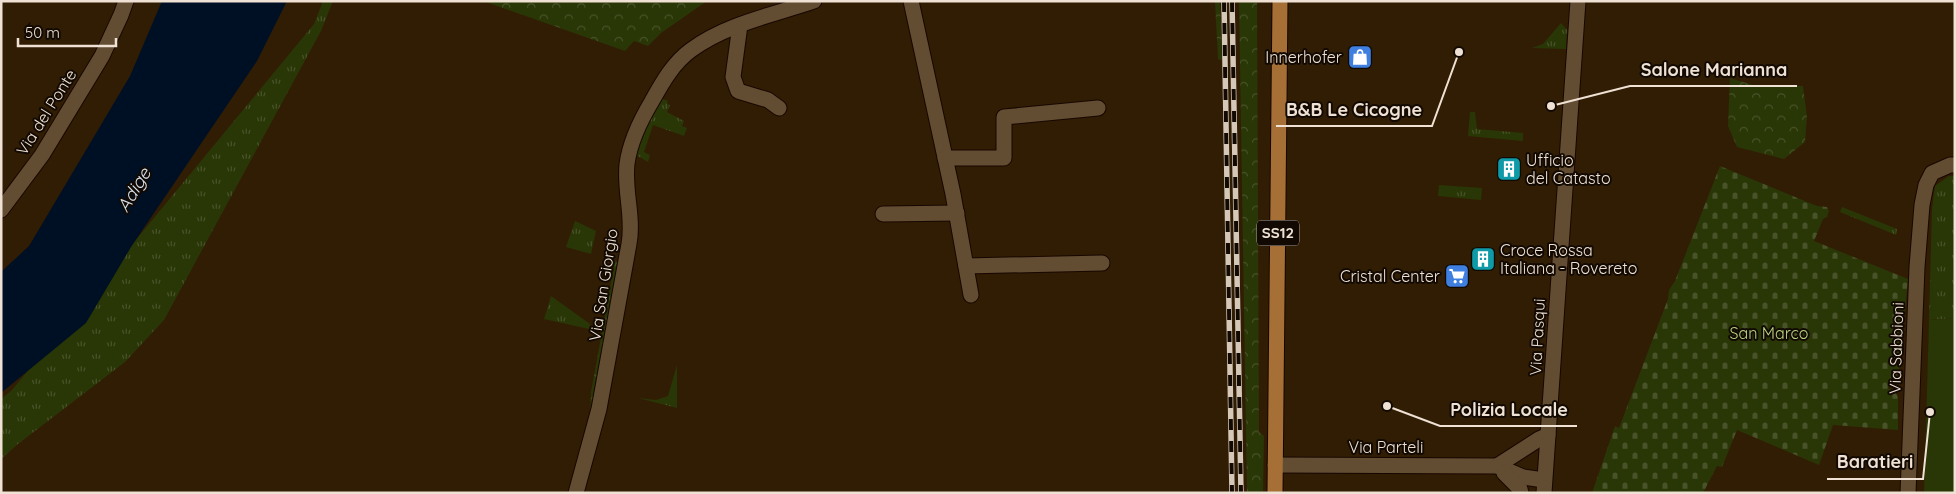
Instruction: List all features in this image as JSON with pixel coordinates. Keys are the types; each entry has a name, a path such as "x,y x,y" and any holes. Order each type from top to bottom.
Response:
{"main road":[{"name":"SS12","path":"1275,493 1280,1"}],"street":[{"name":"Via del Ponte","path":"1,210 42,155 102,56 126,1"},
{"name":"Via San Giorgio","path":"576,493 600,401 629,244 631,219 627,165 632,142 665,78 690,51 715,36 740,25 814,1"},
{"path":"911,1 957,213 971,295"},
{"name":"Via Pasqui","path":"1548,435 1578,1"},
{"path":"740,25 733,77 738,91 768,100 779,108"},
{"path":"945,158 1004,158 1004,117 1098,108"},
{"name":"Via Sabbioni","path":"1908,493 1917,267 1922,205 1926,184 1932,173 1950,165 1955,165"},
{"path":"882,214 957,213"},
{"path":"966,266 1102,262"},
{"path":"1521,493 1520,489 1497,466 1539,438 1548,435"},
{"name":"Via Parteli","path":"1275,465 1497,466 1544,486 1548,435"}],"green space":[{"path":"323,1 333,1 321,31 164,320 125,362 1,459 1,399 12,390 314,24"},
{"path":"483,1 707,1 661,33 648,46 634,41 625,51"},
{"path":"1215,1 1220,1 1222,60 1218,59"},
{"path":"1239,1 1257,1 1259,432 1264,436 1263,493 1247,493"},
{"path":"1561,23 1567,30 1566,49 1532,48 1543,44"},
{"path":"1730,78 1753,85 1803,86 1807,117 1805,142 1784,159 1737,147 1728,126"},
{"path":"658,97 668,101 667,104 670,105 667,112 684,121 682,126 687,128 684,136 653,125 644,152 650,155 648,162 636,155 634,148"},
{"path":"1470,112 1475,112 1477,129 1523,133 1523,141 1468,136"},
{"name":"San Marco","path":"1720,166 1817,206 1827,207 1829,211 1827,217 1823,219 1814,241 1908,279 1899,370 1897,375 1892,377 1888,388 1895,392 1898,397 1898,430 1833,425 1819,465 1737,430 1722,467 1717,466 1703,493 1592,493 1615,426 1619,428 1668,299 1669,290 1675,281"},
{"path":"1949,176 1955,176 1955,318 1929,320 1932,209 1935,186"},
{"path":"1439,185 1482,188 1481,200 1438,196"},
{"path":"1842,207 1897,229 1896,235 1840,212"},
{"path":"575,221 596,231 591,254 566,247"},
{"path":"615,261 622,262 590,421 591,392"},
{"path":"551,296 590,324 589,329 544,319"},
{"path":"1955,318 1955,493 1924,493 1929,320"},
{"path":"677,365 677,408 638,398 656,400 668,396"}],"water":[{"name":"Adige","path":"162,1 287,1 257,61 131,247 86,323 1,393 1,272 29,246 130,76"}],"railway":[{"path":"1224,1 1232,493"},
{"path":"1232,1 1241,493"}],"place":[{"name":"B&B Le Cicogne","path":"1459,52"},
{"name":"Innerhofer","path":"1360,57"},
{"name":"Salone Marianna","path":"1551,106"},
{"name":"Ufficio del Catasto","path":"1509,169"},
{"name":"Croce Rossa Italiana - Rovereto","path":"1483,259"},
{"name":"Cristal Center","path":"1457,276"},
{"name":"Polizia Locale","path":"1387,406"},
{"name":"Baratieri","path":"1930,412"}]}
